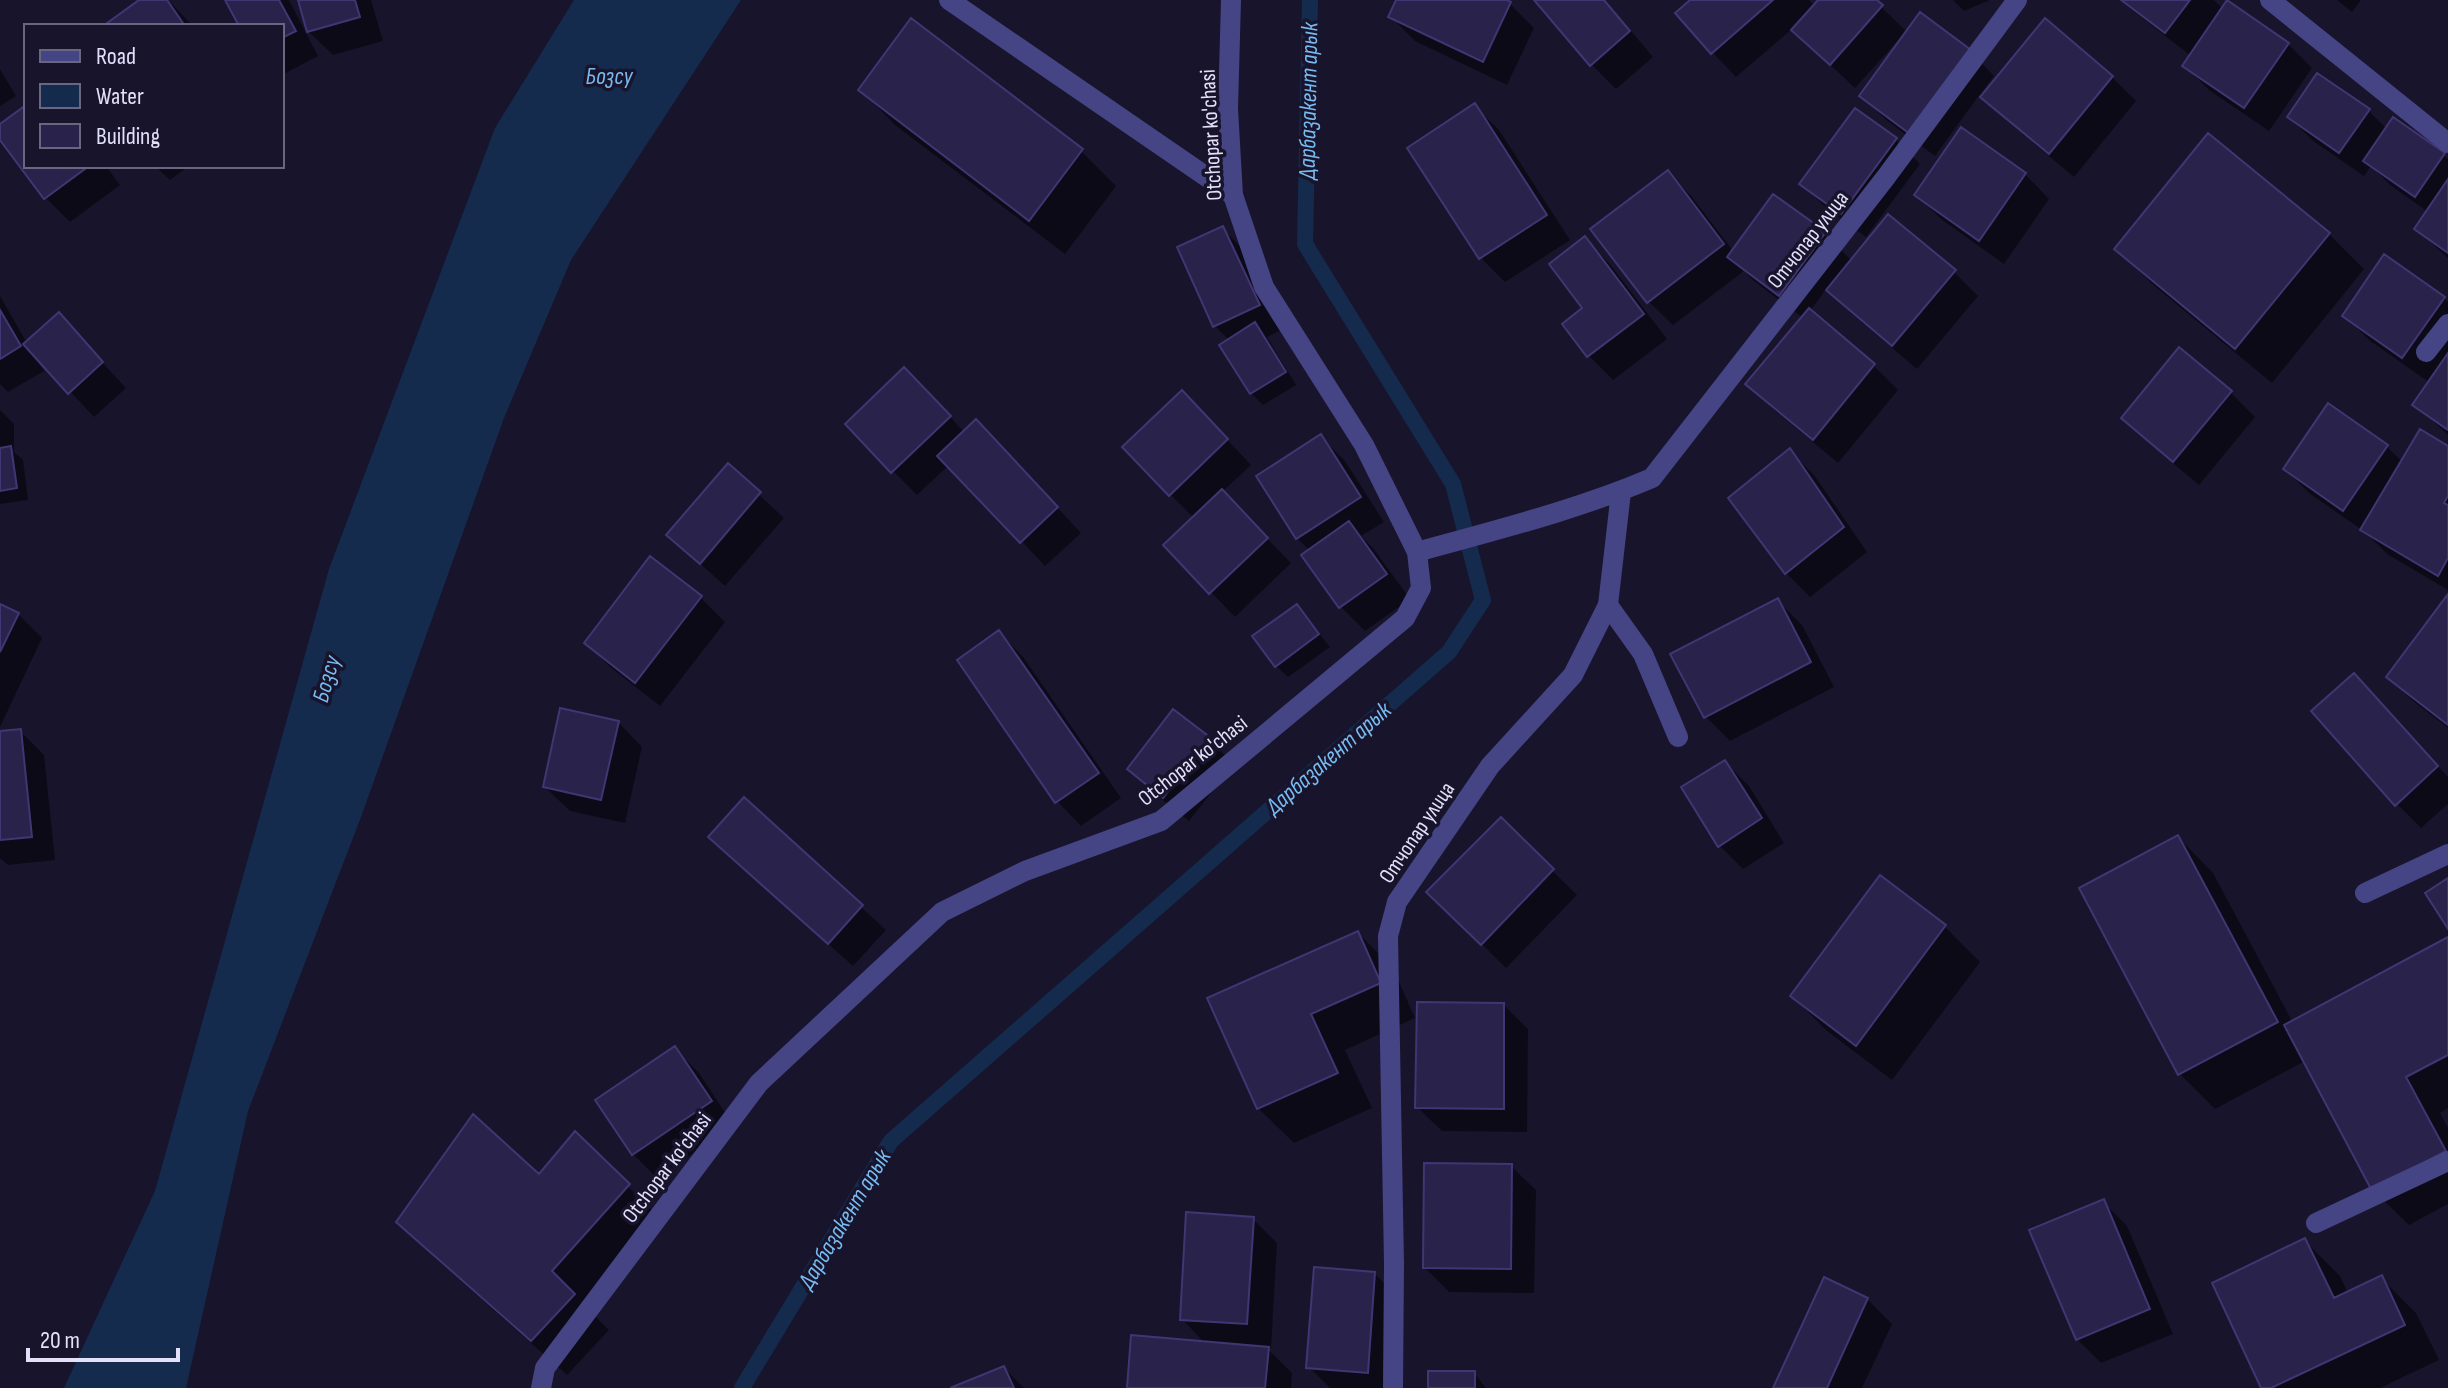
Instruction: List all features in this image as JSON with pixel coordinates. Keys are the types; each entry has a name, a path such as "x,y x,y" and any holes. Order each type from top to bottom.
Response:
{"street":[{"path":"949,0 1233,195"},
{"name":"Otchopar ko'chasi","path":"541,1388 545,1368 759,1083 942,912 1025,871 1161,821 1405,618 1421,588 1417,552 1364,445 1264,287 1233,195 1228,109 1231,0"},
{"name":"Отчопар улица","path":"1417,552 1621,492 1652,478 1886,177 2017,0"},
{"path":"2270,0 2448,143"},
{"path":"2426,352 2448,324"},
{"name":"Отчопар улица","path":"1393,1388 1388,936 1397,902 1490,766 1573,675 1608,605 1621,492"},
{"path":"1608,605 1643,654 1678,737"},
{"path":"2365,893 2448,854"},
{"path":"2316,1223 2448,1161"}],"water":[{"name":"Бозсу","path":"574,0 741,0 571,260 504,418 361,817 248,1111 186,1388 64,1388 155,1191 329,569 495,128"}],"building":[{"path":"139,0 167,0 184,24 106,24"},
{"path":"225,0 279,0 296,31 284,37 284,24 238,24"},
{"path":"298,0 355,0 360,17 307,32"},
{"path":"1396,0 1511,2 1483,62 1388,17"},
{"path":"1534,0 1604,0 1630,31 1590,66"},
{"path":"1690,0 1773,0 1711,54 1675,13"},
{"path":"1818,0 1877,0 1883,5 1830,65 1791,30"},
{"path":"2121,0 2190,0 2165,33"},
{"path":"2227,0 2289,43 2244,108 2182,66"},
{"path":"1920,12 1971,50 1910,134 1859,96"},
{"path":"911,18 1083,149 1029,221 858,90"},
{"path":"2045,18 2113,76 2049,154 1980,97"},
{"path":"2317,73 2370,109 2339,153 2287,117"},
{"path":"1475,103 1547,215 1479,259 1407,148"},
{"path":"24,106 24,168 86,168 44,199 0,140 0,124"},
{"path":"1855,108 1897,138 1841,214 1799,184"},
{"path":"2393,117 2445,153 2415,197 2363,161"},
{"path":"1961,127 2026,173 1979,241 1914,195"},
{"path":"2208,133 2330,233 2235,349 2114,249"},
{"path":"1668,170 1724,244 1647,303 1590,229"},
{"path":"2448,179 2448,253 2414,229"},
{"path":"1773,194 1826,232 1779,296 1727,257"},
{"path":"1888,214 1956,270 1892,346 1826,290"},
{"path":"1223,226 1260,305 1213,327 1177,247"},
{"path":"1585,236 1644,314 1587,357 1562,324 1582,308 1549,264"},
{"path":"2384,254 2445,297 2402,358 2342,316"},
{"path":"1809,308 1875,364 1813,440 1745,384"},
{"path":"0,310 21,346 0,359"},
{"path":"59,312 103,362 68,394 23,344"},
{"path":"1255,322 1286,372 1250,394 1219,345"},
{"path":"2179,347 2232,391 2173,462 2121,418"},
{"path":"2448,353 2448,430 2412,405"},
{"path":"904,367 951,416 891,473 845,424"},
{"path":"1182,390 1228,439 1169,496 1122,447"},
{"path":"2328,403 2388,445 2343,511 2283,469"},
{"path":"976,419 1058,507 1020,543 937,456"},
{"path":"2420,429 2448,446 2448,496 2444,503 2448,505 2448,558 2438,576 2360,530"},
{"path":"1321,434 1361,497 1296,539 1256,476"},
{"path":"11,446 17,488 0,491 0,448"},
{"path":"1790,448 1844,527 1785,574 1728,498"},
{"path":"728,463 761,492 700,564 666,535"},
{"path":"1222,489 1268,538 1209,594 1163,545"},
{"path":"1349,521 1387,574 1339,608 1301,555"},
{"path":"650,556 702,596 635,683 584,643"},
{"path":"2448,594 2448,725 2386,677"},
{"path":"1778,598 1811,662 1704,718 1670,654"},
{"path":"0,604 19,613 0,652"},
{"path":"1297,604 1319,634 1275,667 1252,636"},
{"path":"999,630 1099,773 1055,803 957,660"},
{"path":"2354,673 2438,766 2395,806 2311,711"},
{"path":"560,708 619,721 601,800 543,787"},
{"path":"1173,709 1211,738 1163,798 1127,769"},
{"path":"21,729 32,837 0,840 0,731"},
{"path":"1725,760 1762,818 1718,847 1681,787"},
{"path":"744,797 863,905 828,944 708,837"},
{"path":"1501,817 1554,869 1481,945 1426,892"},
{"path":"2178,835 2278,1022 2178,1075 2079,888"},
{"path":"1880,875 1946,925 1856,1046 1790,996"},
{"path":"2448,878 2448,929 2425,893"},
{"path":"1358,931 1381,983 1311,1014 1338,1073 1257,1109 1207,998"},
{"path":"2448,937 2448,1055 2406,1077 2446,1151 2372,1191 2284,1025"},
{"path":"1417,1002 1504,1003 1504,1109 1415,1108"},
{"path":"675,1046 712,1101 632,1155 595,1100"},
{"path":"473,1114 539,1174 575,1131 630,1184 552,1271 575,1294 531,1341 396,1222"},
{"path":"1424,1163 1512,1164 1511,1269 1423,1268"},
{"path":"2104,1199 2150,1309 2076,1340 2029,1230"},
{"path":"1186,1212 1254,1217 1247,1324 1180,1320"},
{"path":"2305,1238 2334,1298 2382,1275 2405,1325 2271,1388 2261,1388 2212,1283"},
{"path":"1314,1267 1375,1272 1368,1373 1306,1368"},
{"path":"1824,1277 1868,1298 1827,1388 1773,1388"},
{"path":"1131,1335 1269,1347 1265,1388 1127,1388"},
{"path":"1004,1366 1014,1388 950,1388"},
{"path":"1428,1371 1475,1371 1475,1388 1428,1388"}],"waterway":[{"name":"Дарбазакент арык","path":"742,1388 891,1141 1449,652 1483,600 1453,484 1305,244 1310,0"}]}
